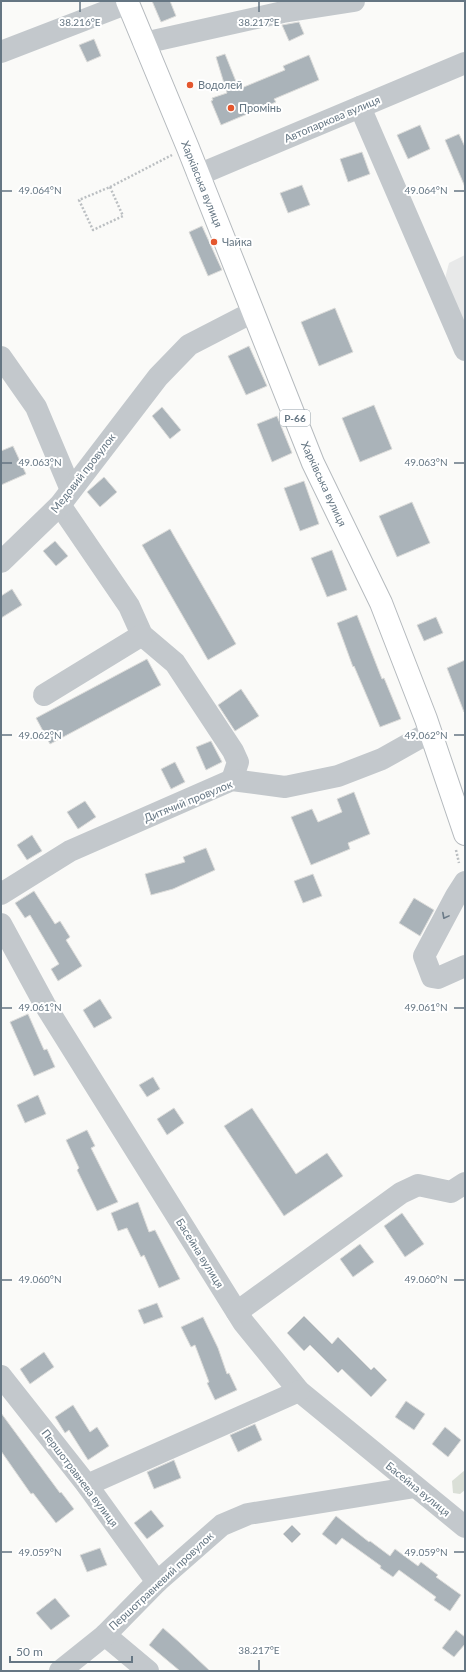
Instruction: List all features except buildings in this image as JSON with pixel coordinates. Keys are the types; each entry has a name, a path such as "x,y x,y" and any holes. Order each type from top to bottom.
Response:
{"main road":[{"name":"Харківська вулиця","path":"128,2 188,148 312,463 381,603 430,732 465,834"}],"street":[{"path":"144,43 283,12 354,1"},
{"path":"1,52 128,2"},
{"name":"Автопаркова вулиця","path":"198,175 465,63"},
{"path":"360,107 465,350"},
{"name":"Медовий провулок","path":"1,562 66,498 158,377 189,345 253,312"},
{"path":"1,357 36,407 66,498 129,606 142,635 175,663 233,751 238,762 232,780"},
{"path":"44,695 142,635"},
{"name":"Дитячий провулок","path":"1,894 70,851 232,780 285,787 338,776 382,759 430,732"},
{"path":"465,882 424,956 432,977 438,978 465,966"},
{"name":"Басейна вулиця","path":"1,924 45,1005 243,1322 299,1391 465,1527"},
{"path":"237,1312 401,1193 418,1185 451,1192 465,1183"},
{"name":"Першотравнева вулиця","path":"1,1376 87,1485 157,1582"},
{"path":"87,1485 299,1391"},
{"name":"Першотравневий провулок","path":"60,1671 105,1635 157,1582 222,1525 248,1514 415,1487"},
{"path":"105,1635 148,1671"}],"path":[{"path":"110,187 123,216 93,230 79,200 110,187 188,148"}],"shaded area":[{"path":"465,255 465,327 443,286 449,263"},
{"path":"465,1470 465,1490 460,1494 453,1493 452,1481"}],"place":[{"name":"Водолей","path":"190,85"},
{"name":"Промінь","path":"231,108"},
{"name":"Чайка","path":"214,242"}]}
